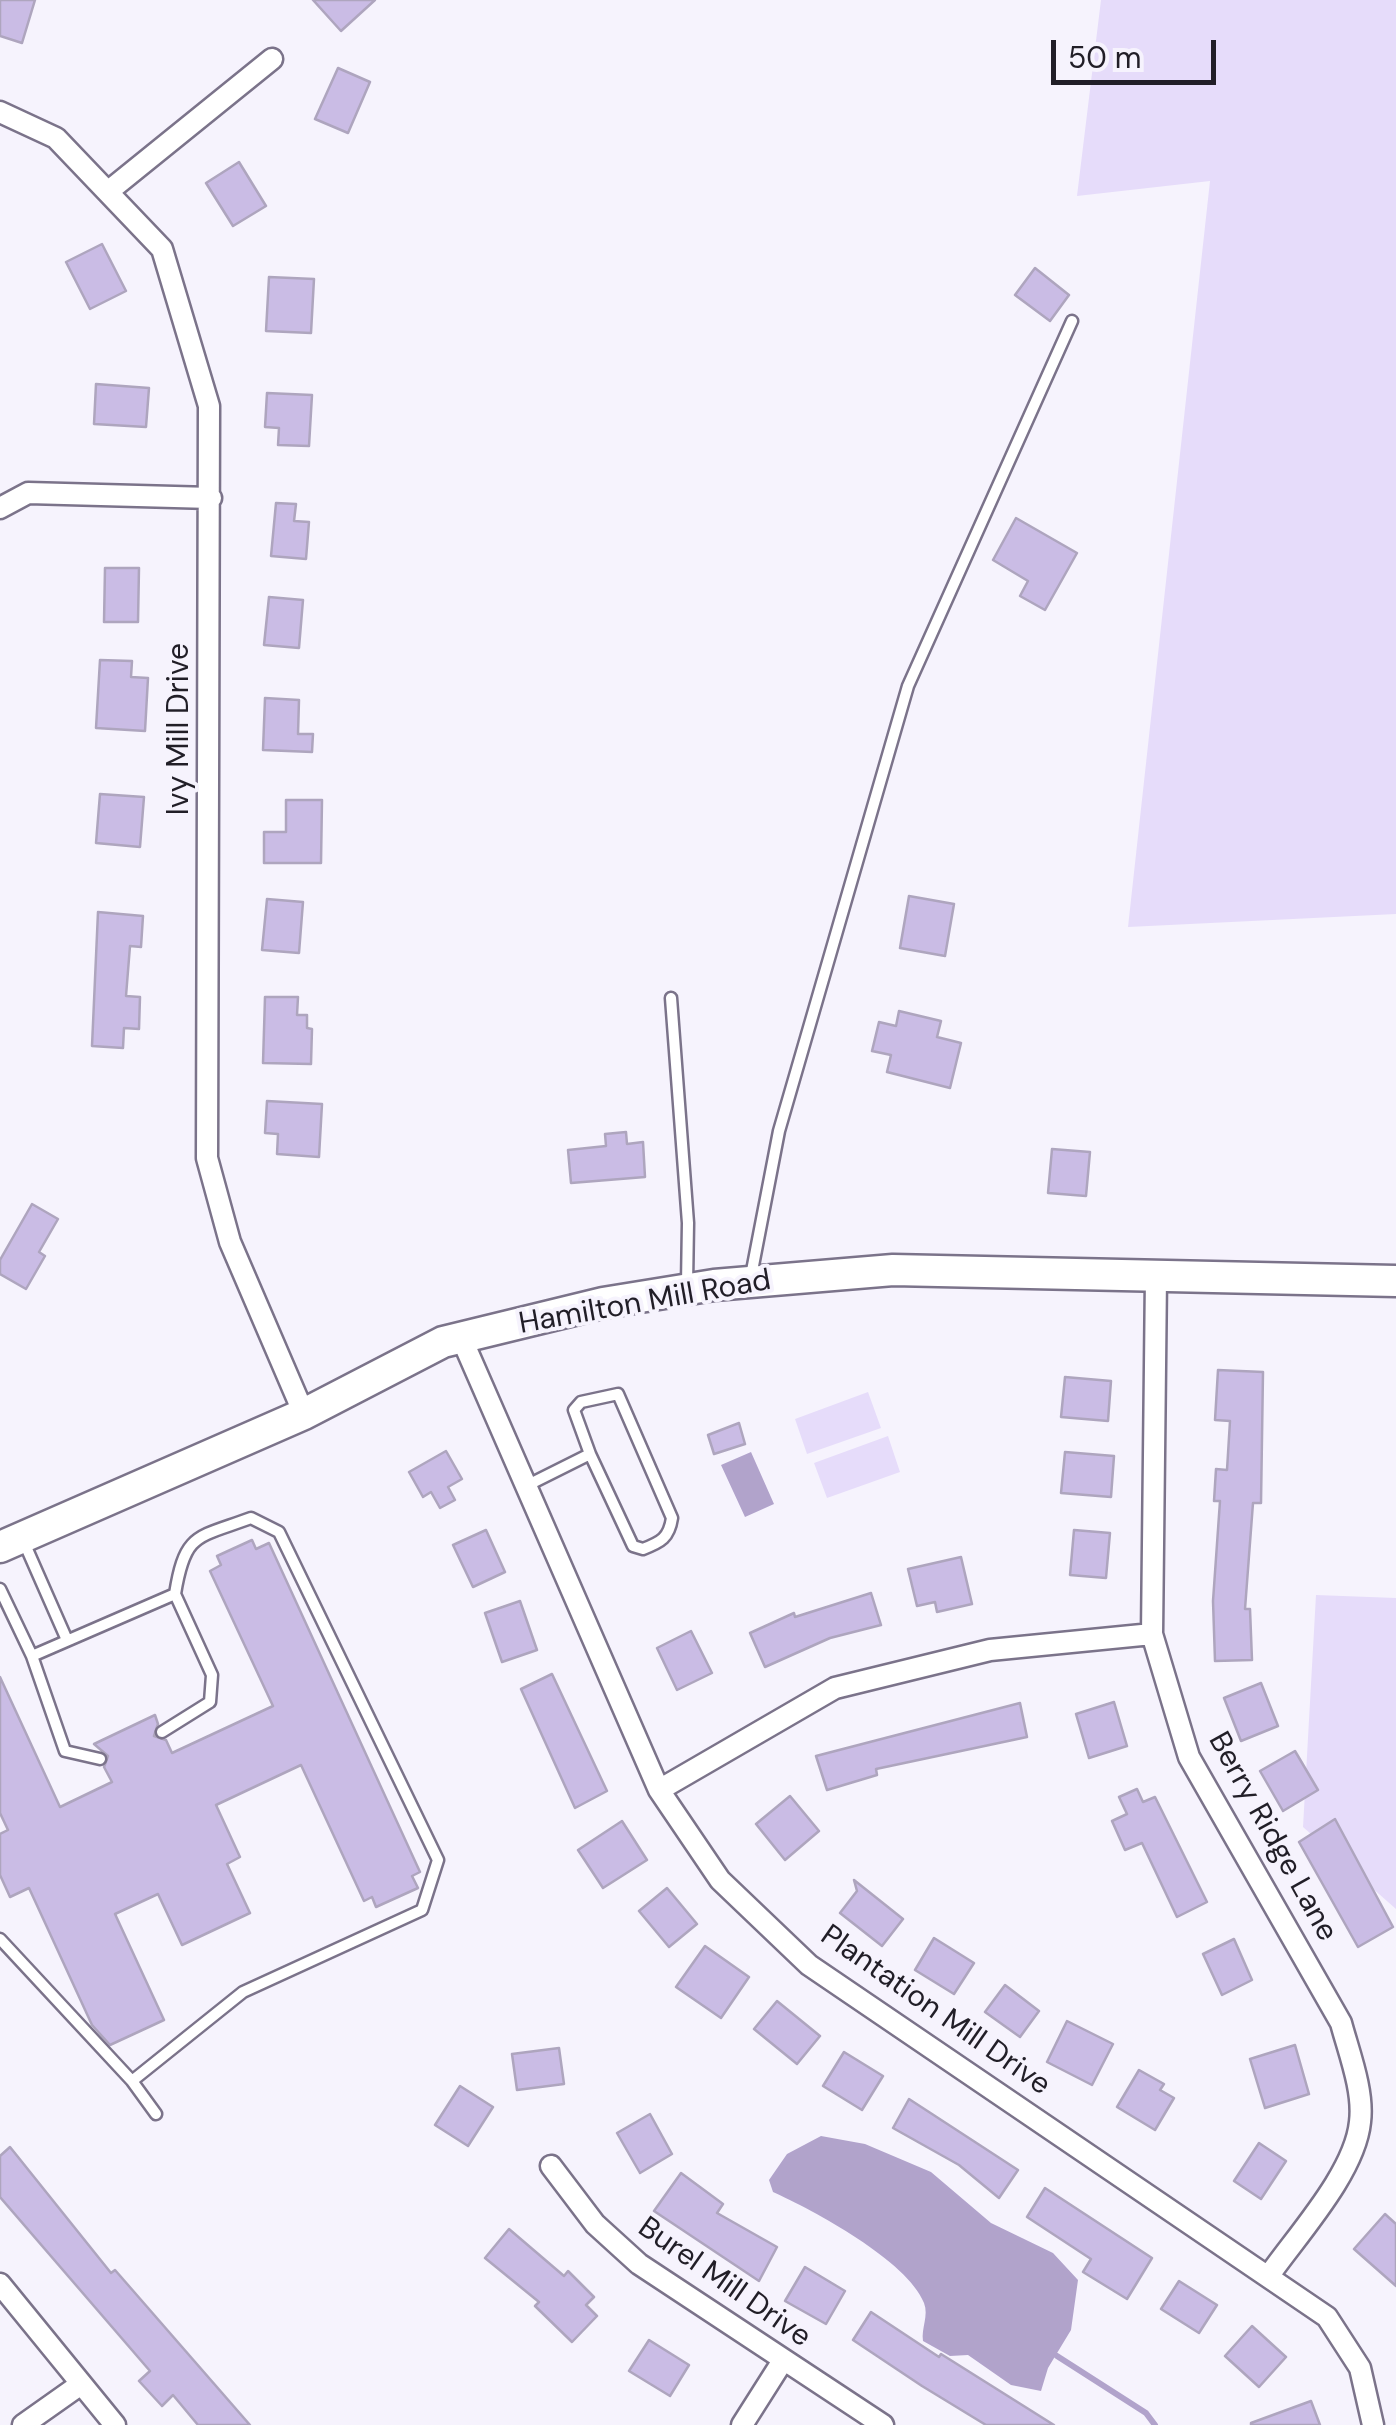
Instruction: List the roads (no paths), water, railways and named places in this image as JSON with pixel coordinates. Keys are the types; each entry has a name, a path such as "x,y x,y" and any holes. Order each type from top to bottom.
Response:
{"main road":[{"name":"Hamilton Mill Road","path":"11,1542 304,1414 442,1342 603,1304 750,1282 892,1270 1396,1281"}],"street":[{"path":"110,190 272,59"},
{"name":"Ivy Mill Drive","path":"0,112 56,138 110,190 162,249 209,406 208,1158 230,1242 304,1414"},
{"path":"0,508 28,493 211,498"},
{"name":"Berry Ridge Lane","path":"1156,1276 1152,1634 1190,1757 1341,2024 1354,2067 1360,2122 1342,2174 1270,2274"},
{"name":"Plantation Mill Drive","path":"462,1337 660,1790 720,1880 809,1965 1327,2316 1360,2368 1373,2425"},
{"path":"660,1790 835,1688 990,1650 1152,1634"},
{"name":"Burel Mill Drive","path":"552,2166 595,2224 638,2264 883,2425"},
{"path":"0,2284 115,2425"},
{"path":"742,2425 782,2362"},
{"path":"23,2425 82,2384"}],"lane":[{"path":"750,1282 778,1131 908,686 1072,321"},
{"path":"671,998 688,1223 688,1290"},
{"path":"618,1394 672,1518 670,1532 662,1541 642,1549 632,1546 590,1454 573,1418 574,1410 581,1402 618,1394"},
{"path":"525,1486 590,1454"},
{"path":"132,2081 243,1992 422,1910 438,1860 279,1532 251,1518 196,1539 181,1555 175,1594 212,1676 210,1702 162,1732"},
{"path":"11,1542 67,1640"},
{"path":"0,1590 32,1656 65,1751 100,1759"},
{"path":"32,1656 175,1594"},
{"path":"0,1939 132,2081 156,2114"}],"waterway":[{"path":"1057,2356 1146,2413 1155,2425"}]}
